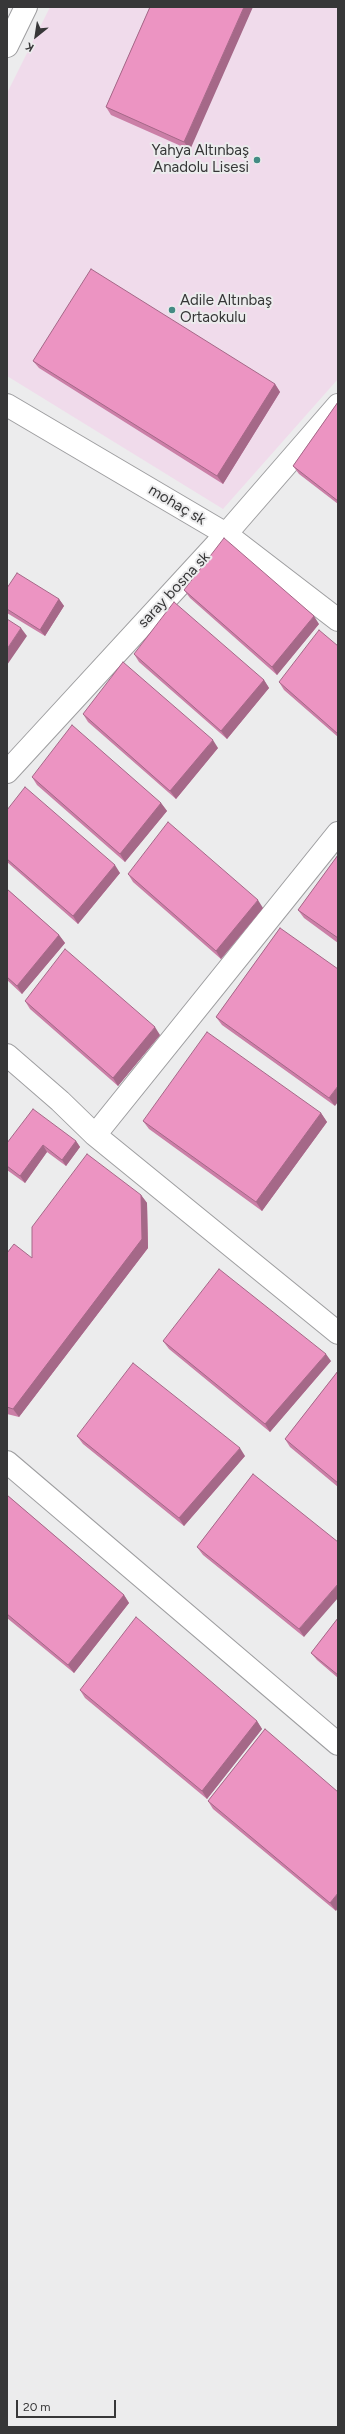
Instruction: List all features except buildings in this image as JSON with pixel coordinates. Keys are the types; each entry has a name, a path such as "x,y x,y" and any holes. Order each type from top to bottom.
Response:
{"street":[{"path":"7,46 26,7"},
{"name":"mohaç sk","path":"7,405 226,534 338,620"},
{"name":"saray bosna sk","path":"7,772 226,534 338,405"},
{"path":"95,1135 338,833"},
{"path":"7,1055 60,1101 95,1135 338,1333"},
{"path":"7,1462 338,1744"}],"shaded area":[{"name":"Adile Altınbaş Ortaokulu","path":"50,7 338,7 338,379 223,509 7,376 7,93"}],"place":[{"name":"Yahya Altınbaş Anadolu Lisesi","path":"257,160"},
{"name":"Adile Altınbaş Ortaokulu","path":"172,310"}]}
